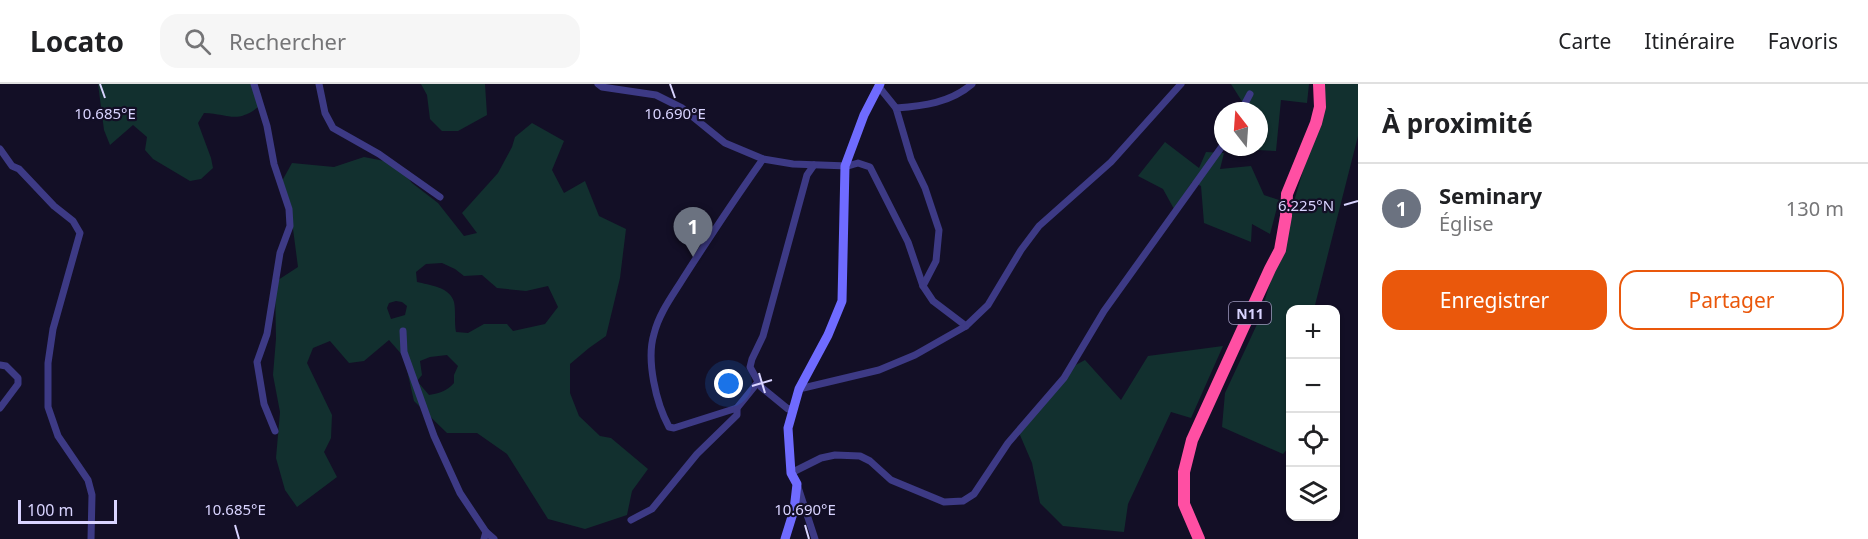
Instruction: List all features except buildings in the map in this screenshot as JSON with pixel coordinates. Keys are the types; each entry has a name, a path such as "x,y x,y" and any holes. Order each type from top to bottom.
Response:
{"highway":[{"name":"N11","path":"1199,539 1184,504 1184,472 1189,451 1269,269 1280,250 1287,194 1316,123 1320,107 1319,84"}],"main road":[{"path":"785,539 794,510 797,484 791,473 788,428 799,389 828,335 842,301 845,166 864,115 880,85"}],"street":[{"path":"254,84 267,126 274,164 289,209 290,226 280,253 269,322 257,362 264,404 275,431"},
{"path":"318,84 324,113 333,129 379,154 440,196"},
{"path":"598,84 602,87 656,95 682,108 725,143 763,159 793,165 858,164 870,167 908,242 923,286 933,301 966,326"},
{"path":"896,108 922,106 948,99 972,84"},
{"path":"799,389 879,370 915,355 966,326 988,305 1021,250 1039,226 1111,162 1181,84"},
{"path":"880,85 896,108 911,159 925,188 939,230 936,261 923,286"},
{"path":"1246,102 1250,94"},
{"path":"0,149 12,166 19,169 54,206 72,221 80,233 54,329 48,363 48,407 58,436 88,480 92,495 91,539"},
{"path":"791,473 828,457 860,456 870,461 891,480 944,502 963,501 974,494 1008,443 1064,378 1104,310 1215,156"},
{"path":"758,382 737,408 674,428 669,427 655,386 650,362 653,334 662,313 763,159"},
{"path":"793,408 788,409 758,382 750,367 763,336 807,175 814,165"},
{"path":"403,331 404,352 434,436 460,493 485,535 494,539"},
{"path":"0,365 6,366 18,378 18,384 0,408"},
{"path":"631,520 652,509 697,454 737,416 737,408"},
{"path":"797,484 815,539"}],"green space":[{"path":"98,84 253,84 261,94 262,104 246,114 234,117 204,113 198,123 213,168 201,179 190,181 153,159 145,150 147,137 133,125 110,145 104,130"},
{"path":"421,84 485,84 487,115 458,131 442,131 430,119 427,95"},
{"path":"1231,84 1309,84 1307,103 1281,100 1276,151 1268,151 1268,102 1242,102"},
{"path":"1322,84 1358,84 1358,136 1315,305 1286,305 1286,451 1283,454 1222,427 1225,393 1259,320 1323,103"},
{"path":"532,123 564,141 552,170 564,193 585,181 599,216 626,229 620,278 606,336 570,364 570,393 579,416 600,436 611,438 648,469 632,491 627,515 585,529 548,519 507,454 477,433 447,433 414,401 404,357 389,340 364,361 349,363 330,341 313,348 307,363 332,415 331,438 324,452 337,477 297,507 285,490 276,458 280,412 273,375 276,339 275,282 298,267 290,206 282,181 292,163 334,167 364,157 395,163 412,183 438,203 464,236 477,233 462,213 498,173 515,137","holes":["442,263 464,276 482,275 497,288 526,291 548,286 558,307 545,324 513,331 507,324 484,324 468,333 456,332 455,306 452,297 444,290 417,282 416,272 426,264","402,302 407,306 405,315 391,319 387,308 389,303","447,355 458,366 454,375 454,383 443,391 429,395 417,381 422,375 420,361"]},
{"path":"1165,142 1199,168 1206,152 1214,152 1214,156 1223,156 1220,169 1251,166 1264,195 1279,200 1270,234 1252,224 1251,242 1204,223 1201,186 1192,182 1174,209 1163,189 1138,176"},
{"path":"1223,346 1191,418 1171,412 1128,504 1124,532 1063,526 1040,503 1032,463 1017,428 1070,368 1085,360 1121,400 1148,356"}],"place":[{"name":"Seminary","path":"693,257"}]}
